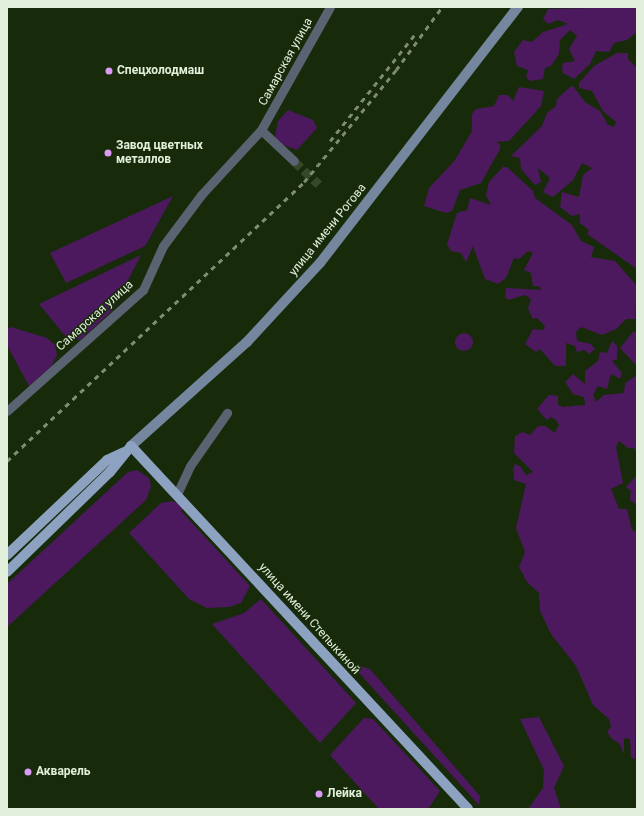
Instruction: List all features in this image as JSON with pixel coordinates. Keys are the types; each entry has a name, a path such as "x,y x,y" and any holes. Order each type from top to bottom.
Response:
{"main road":[{"name":"улица имени Рогова","path":"128,449 247,342 320,263 518,7"},
{"name":"улица имени Степыкиной","path":"128,449 177,494 468,809"},
{"path":"7,555 107,460 128,449"},
{"path":"7,572 110,472 128,449"}],"street":[{"name":"Самарская улица","path":"7,411 143,290 163,246 201,195 261,130 330,7"},
{"path":"261,130 294,161"},
{"path":"177,494 190,466 227,413"}],"shaded area":[{"path":"637,7 637,32 627,40 614,43 609,52 596,51 590,64 574,79 563,73 562,67 563,63 575,61 569,49 577,36 570,30 560,40 559,54 551,66 545,68 543,79 530,81 526,77 528,70 517,66 514,52 523,40 532,42 543,32 568,24 558,20 548,24 543,19 548,9"},
{"path":"617,53 628,53 628,59 637,68 637,269 587,234 589,230 580,223 580,214 572,216 560,207 562,192 579,197 583,175 592,168 582,163 573,180 553,197 543,192 550,178 538,168 541,182 535,185 521,169 520,158 511,156 542,126 547,113 556,106 557,99 573,86 585,102 600,111 608,125 614,127 616,122 603,111 592,91 579,88 579,83 594,66"},
{"path":"519,87 544,91 541,106 509,141 495,142 500,144 500,149 481,183 460,190 452,211 446,213 424,206 429,188 455,160 472,131 472,114 476,109 494,106 499,95 508,95 513,101"},
{"path":"288,110 313,120 317,128 297,150 278,143 275,137 278,121"},
{"path":"503,167 507,167 533,191 535,198 572,225 581,241 594,247 591,257 615,261 637,286 635,319 626,319 616,329 602,335 581,327 576,332 577,341 591,344 595,349 589,354 585,350 577,352 575,346 566,343 566,366 555,366 540,349 536,352 525,344 533,329 543,330 545,326 537,318 533,319 528,309 531,299 525,295 508,300 505,297 506,288 541,290 539,286 533,286 531,273 524,270 533,253 528,251 519,259 514,258 506,278 498,284 485,279 473,246 466,262 461,253 451,251 447,244 457,213 467,210 470,198 491,205 486,195 489,182"},
{"path":"173,196 145,246 66,283 50,253"},
{"path":"141,255 112,311 80,340 66,337 39,304"},
{"path":"11,327 47,338 55,345 57,355 51,367 29,386 7,345 7,329"},
{"path":"633,332 637,332 637,366 620,348"},
{"path":"464,333 470,336 473,342 470,348 464,351 458,348 455,342 458,336"},
{"path":"612,341 617,346 617,359 612,361 622,373 620,379 612,374 607,389 598,386 593,395 596,402 604,395 624,393 625,383 637,375 637,454 634,448 628,448 619,441 616,447 623,483 611,489 619,509 627,509 632,530 637,532 635,759 631,758 630,739 624,738 624,754 619,743 612,739 607,732 611,727 609,719 593,705 576,666 551,634 540,611 539,593 527,582 519,567 525,552 516,528 526,484 514,480 513,468 515,464 520,466 526,475 533,472 514,453 515,436 523,432 530,435 538,426 545,426 555,433 559,425 556,420 551,417 547,420 537,409 549,395 558,396 558,405 563,407 585,405 584,397 573,394 565,382 573,374 585,384 585,371 598,361 600,352 607,353"},
{"path":"137,470 149,478 151,486 146,500 7,627 7,584 128,472"},
{"path":"637,475 636,504 630,500 631,491 626,487"},
{"path":"172,501 184,506 181,511 250,586 241,603 229,607 207,608 189,599 129,533 161,503"},
{"path":"261,599 356,703 320,743 212,624 244,613"},
{"path":"350,663 370,669 480,796 479,805"},
{"path":"539,717 564,766 554,788 561,809 528,809 543,788 544,770 520,719"},
{"path":"364,718 373,719 440,791 428,809 379,809 330,755"}],"tunnel":[{"path":"294,161 319,184"}],"railway":[{"path":"7,461 304,182 396,70 442,7"},
{"path":"330,141 416,33"}],"place":[{"name":"Спецхолодмаш","path":"109,71"},
{"name":"Завод цветных металлов","path":"108,153"},
{"name":"Акварель","path":"28,772"},
{"name":"Лейка","path":"319,794"}]}
